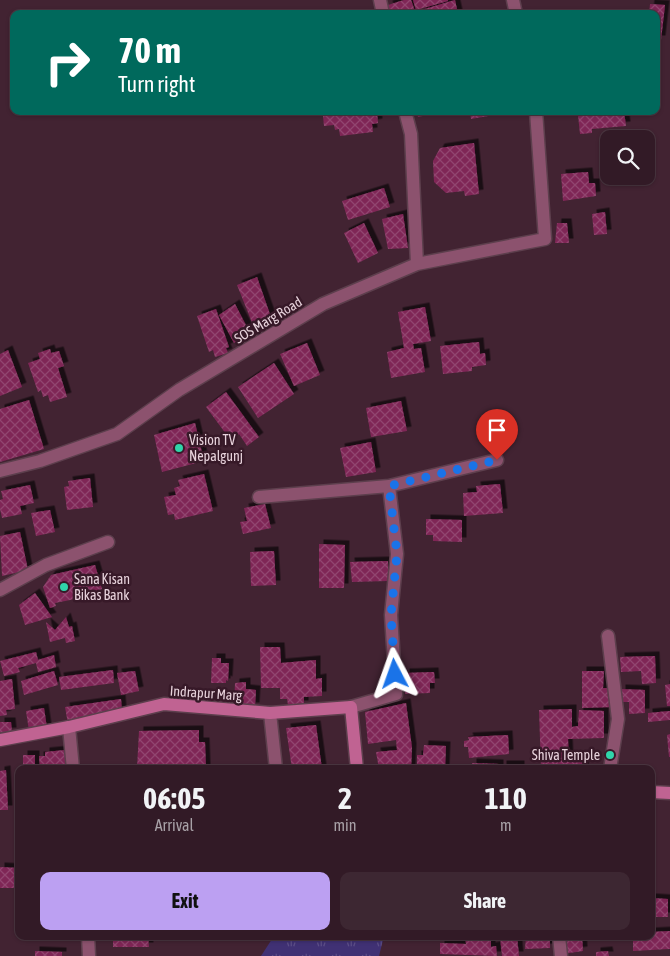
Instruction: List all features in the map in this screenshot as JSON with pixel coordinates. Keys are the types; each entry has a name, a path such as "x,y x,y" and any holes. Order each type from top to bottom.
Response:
{"street":[{"path":"407,115 411,134 417,264"},
{"name":"SOS Marg Road","path":"0,471 40,461 117,434 179,390 323,304 417,264 545,239 536,115"},
{"path":"259,497 389,486 497,460"},
{"path":"357,765 351,707 396,694 391,615 397,554 389,486"},
{"path":"0,590 46,565 108,542"},
{"path":"608,636 618,719 611,765"},
{"name":"Indrapur Marg","path":"0,740 69,727 164,704 270,713 351,707"},
{"path":"270,713 276,765"},
{"path":"69,727 73,765"},
{"path":"655,792 670,794"},
{"path":"88,940 89,956"},
{"path":"559,940 561,956"}],"green space":[{"path":"271,940 383,940 379,956 261,956"}],"building":[{"path":"411,0 415,10 390,10 388,5"},
{"path":"413,0 448,0 448,1 416,10"},
{"path":"455,0 457,10 421,10"},
{"path":"650,4 665,5 661,40 660,10 649,10"},
{"path":"377,115 378,123 372,124 373,132 340,136 339,129 335,130 334,125 324,126 323,116"},
{"path":"470,115 494,115 471,119"},
{"path":"578,115 625,115 626,126 592,129 592,133 580,134"},
{"path":"474,143 479,194 465,196 464,191 446,193 434,182 433,161 440,148"},
{"path":"588,172 589,183 595,183 596,196 563,201 561,174"},
{"path":"384,188 390,207 348,220 342,201"},
{"path":"605,212 607,234 594,235 592,214"},
{"path":"403,214 408,248 388,249 382,219"},
{"path":"364,223 378,253 358,263 344,233"},
{"path":"557,223 567,223 569,243 555,243"},
{"path":"257,277 273,323 255,330 237,285"},
{"path":"235,304 251,335 234,343 219,315"},
{"path":"425,307 431,341 413,344 414,349 421,348 425,372 391,378 387,352 404,348 398,312"},
{"path":"216,309 229,347 226,348 228,353 215,357 213,350 209,352 197,316"},
{"path":"479,342 480,354 485,353 486,365 472,367 472,371 443,374 440,346"},
{"path":"307,343 320,375 294,386 280,354"},
{"path":"50,349 51,353 59,351 64,366 58,368 67,397 50,402 48,395 43,397 41,390 38,392 28,363 40,359 38,353"},
{"path":"8,350 22,387 0,396 0,354"},
{"path":"274,363 294,394 258,418 238,387"},
{"path":"226,392 259,437 247,446 239,434 236,437 234,434 229,438 206,407"},
{"path":"29,400 44,449 0,462 0,409"},
{"path":"401,401 407,431 371,437 366,408"},
{"name":"Vision TV Nepalgunj","path":"195,423 204,461 162,472 154,435"},
{"path":"371,442 376,472 346,477 340,448"},
{"path":"204,474 213,511 175,520 174,514 168,515 164,497 176,495 174,488 180,486 178,480"},
{"path":"90,478 93,507 67,510 64,487 69,486 68,481"},
{"path":"500,484 503,513 464,516 463,493 477,492 476,486"},
{"path":"30,485 34,503 20,506 22,514 2,518 0,500 3,499 1,491"},
{"path":"265,504 271,528 243,534 240,522 247,521 244,508"},
{"path":"50,510 55,532 36,536 31,513"},
{"path":"426,519 462,520 462,542 433,541 433,535 426,535"},
{"path":"20,532 28,570 2,576 0,536"},
{"path":"319,544 345,545 344,588 319,588"},
{"path":"274,551 276,585 251,586 250,552"},
{"path":"388,561 388,581 352,582 350,562"},
{"path":"95,565 102,589 80,598 55,603 56,606 50,608 43,587 51,575"},
{"path":"35,593 52,617 25,625 19,605"},
{"path":"66,617 69,627 72,626 75,641 66,643 65,638 50,642 46,622 55,630"},
{"path":"260,647 280,647 281,663 316,660 316,679 322,678 322,696 304,697 304,705 288,705 287,699 280,699 280,688 261,688"},
{"path":"36,652 38,660 54,655 56,667 38,672 36,663 18,668 20,672 4,676 0,661"},
{"path":"655,656 656,683 642,684 641,671 621,672 620,657"},
{"path":"212,658 221,658 221,663 229,663 228,681 226,680 226,683 211,683"},
{"path":"113,670 114,683 61,690 59,677"},
{"path":"54,671 58,685 24,695 21,681"},
{"path":"135,671 139,691 121,695 117,673"},
{"path":"582,671 604,671 603,688 612,688 612,707 582,708"},
{"path":"434,672 435,683 430,683 430,693 405,694 405,673"},
{"path":"12,679 15,709 6,710 7,715 0,716 0,681"},
{"path":"246,682 246,689 256,690 255,707 234,706 235,683"},
{"path":"670,684 670,706 667,706 665,685"},
{"path":"621,689 645,690 645,713 629,714 629,702 621,702"},
{"path":"121,699 122,711 68,724 65,707"},
{"path":"406,703 412,748 411,765 378,765 376,752 397,750 396,740 368,744 365,712"},
{"path":"44,708 47,728 29,731 26,711"},
{"path":"572,709 572,727 578,726 579,710 604,711 604,738 568,739 569,762 585,762 585,765 541,765 539,710"},
{"path":"670,711 670,720 648,722 648,713"},
{"path":"0,722 11,722 12,732 0,733"},
{"path":"316,725 321,765 291,765 286,728"},
{"path":"199,730 199,742 205,742 206,765 137,765 139,731"},
{"path":"670,734 670,757 669,757 667,735"},
{"path":"508,735 509,754 469,758 468,747 464,747 464,741 469,740 468,737"},
{"path":"424,745 446,746 445,765 417,765 417,755 423,755"},
{"path":"65,750 66,765 40,765 39,756 45,756 45,752"},
{"path":"23,755 35,755 35,765 23,765"},
{"path":"472,763 499,764 499,765 472,765"},
{"path":"6,770 8,810 0,810 0,771"},
{"path":"0,867 15,868 15,888 0,888"},
{"path":"655,898 668,899 668,917 655,917"},
{"path":"670,931 670,949 633,951 633,940 655,940 655,932"},
{"path":"113,940 148,940 149,947 113,947"},
{"path":"466,940 491,940 491,947 496,946 497,956 440,954 440,943 466,944"},
{"path":"500,940 517,940 519,956 502,956"},
{"path":"526,940 550,940 550,948 525,949"},
{"path":"561,940 582,940 583,951 563,954"},
{"path":"35,951 62,952 62,956 35,956"},
{"path":"608,951 609,956 596,956 596,952"}],"place":[{"name":"Vision TV Nepalgunj","path":"179,448"},
{"name":"Sana Kisan Bikas Bank","path":"64,587"},
{"name":"Shiva Temple","path":"610,755"}],"route":[{"path":"395,674 391,615 397,554 389,486 497,460"}]}
